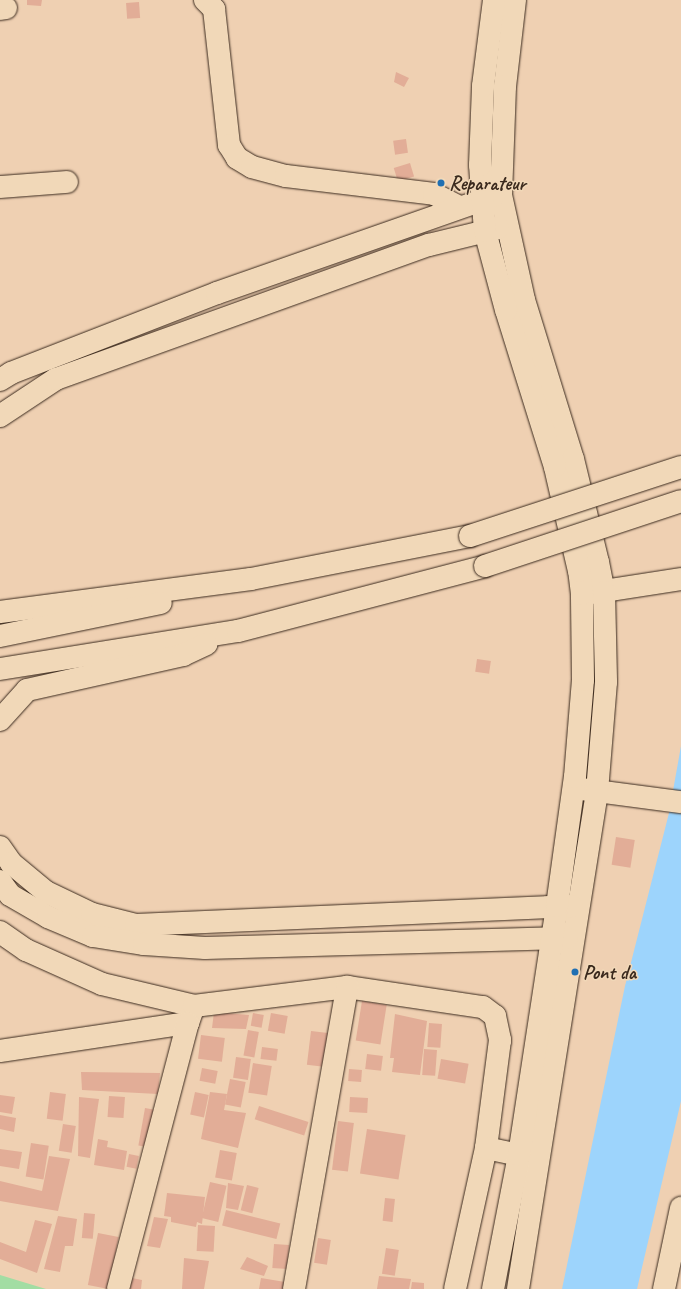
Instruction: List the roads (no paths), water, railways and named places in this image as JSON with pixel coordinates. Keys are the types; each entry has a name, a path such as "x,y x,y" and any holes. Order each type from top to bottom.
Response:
{"main road":[{"path":"205,0 214,9 229,145 237,158 252,167 286,176 434,194 459,207"},
{"path":"493,1289 530,1157 575,938 597,792 606,682 573,459 524,300 506,226 491,197 480,164 483,86 494,0"},
{"path":"515,0 491,197 485,231 506,310 554,467 579,571 593,593 583,680 574,788 552,939 518,1289"},
{"path":"0,187 66,182"},
{"path":"0,380 11,373 217,293 491,197"},
{"path":"0,416 56,379 429,245 506,226"},
{"path":"0,612 30,606 251,579 470,536 681,467"},
{"path":"0,669 238,631 485,566 681,501"},
{"path":"0,636 195,596 251,579"},
{"path":"593,593 681,579"},
{"path":"0,605 30,606"},
{"path":"0,694 27,690 183,655 238,631"},
{"path":"0,720 27,690"},
{"path":"574,788 597,792 645,796 681,802"},
{"path":"0,847 11,863 46,892 92,914 136,925 579,906"},
{"path":"0,881 10,895 48,916 93,936 144,944 205,948 575,938"},
{"path":"0,932 26,950 102,984 191,1015"},
{"path":"294,1289 347,988"},
{"path":"0,1051 191,1015 347,988 483,1007 495,1016 500,1040 486,1148 455,1289"},
{"path":"118,1289 191,1015"},
{"path":"486,1148 530,1157"},
{"path":"664,1289 681,1208"}],"water":[{"path":"681,746 681,1101 637,1289 562,1289 625,986 669,813"}],"place":[{"name":"Reparateur","path":"441,183"},
{"name":"Pont da","path":"575,972"}]}
